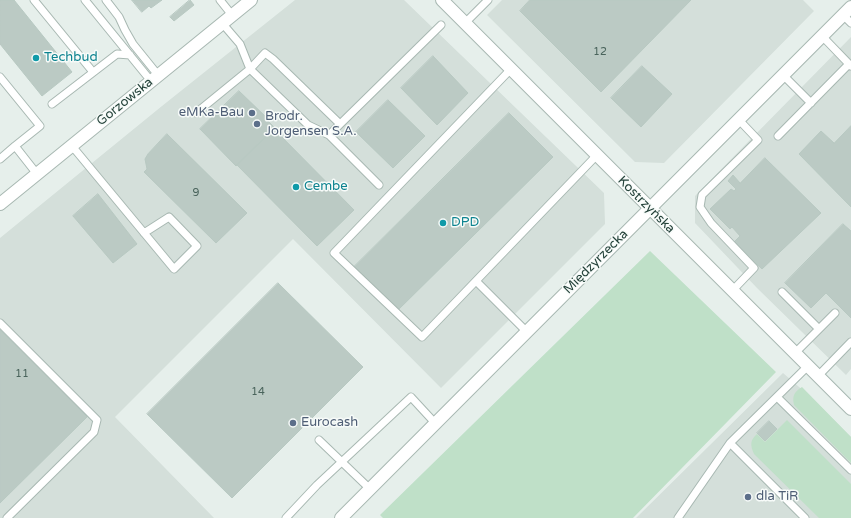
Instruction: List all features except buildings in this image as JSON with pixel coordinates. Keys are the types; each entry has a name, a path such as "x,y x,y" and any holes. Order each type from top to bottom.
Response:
{"street":[{"name":"Gorzowska","path":"0,204 251,0"},
{"name":"Kostrzyńska","path":"442,0 851,409"},
{"name":"Międzyrzecka","path":"341,518 822,36 848,15"}],"lane":[{"path":"34,0 93,72"},
{"path":"85,0 130,55 155,78"},
{"path":"106,0 119,17 133,44 155,78"},
{"path":"220,0 232,15"},
{"path":"465,23 488,0"},
{"path":"222,23 240,44 250,69 308,125 329,135 379,185"},
{"path":"329,135 441,25"},
{"path":"778,136 850,65 822,36"},
{"path":"52,104 117,54 130,55"},
{"path":"196,113 250,69 264,54 273,59 340,124"},
{"path":"511,69 334,253 422,337 597,155"},
{"path":"783,75 811,103"},
{"path":"0,77 40,126 0,159"},
{"path":"732,291 754,268 711,223 700,207 702,195 758,140 739,120"},
{"path":"15,146 37,174"},
{"path":"72,146 144,233 174,269 197,246 169,217 144,233"},
{"path":"476,281 526,332"},
{"path":"782,292 819,329"},
{"path":"795,354 835,313"},
{"path":"0,323 97,420 94,432 7,518"},
{"path":"818,376 851,342"},
{"path":"842,350 851,352"},
{"path":"678,518 730,443 808,366"},
{"path":"286,518 342,462 411,397 435,423"},
{"path":"777,397 851,470"},
{"path":"319,440 370,489"},
{"path":"730,443 800,516"}],"shaded area":[{"path":"295,0 404,0 604,193 605,224 441,388 293,239 115,417 214,518 0,518 0,238"},
{"path":"502,0 803,0 814,11 664,163 635,162 487,15"},
{"path":"851,37 851,369 846,375 757,288 695,223 695,196"},
{"path":"783,373 814,400 851,437 851,518 636,518"}],"green space":[{"path":"650,251 776,372 633,518 383,518 380,515"},
{"path":"802,387 851,437 851,463 794,405 794,394"},
{"path":"787,420 851,484 851,518 819,518 754,454 751,443 753,438 757,434 765,442"}],"place":[{"name":"Techbud","path":"36,58"},
{"name":"eMKa-Bau","path":"252,113"},
{"name":"Brodr. Jorgensen S.A.","path":"257,124"},
{"name":"Cembe","path":"296,187"},
{"name":"DPD","path":"443,223"},
{"name":"Eurocash","path":"293,423"},
{"name":"dla TiR","path":"748,497"}]}
